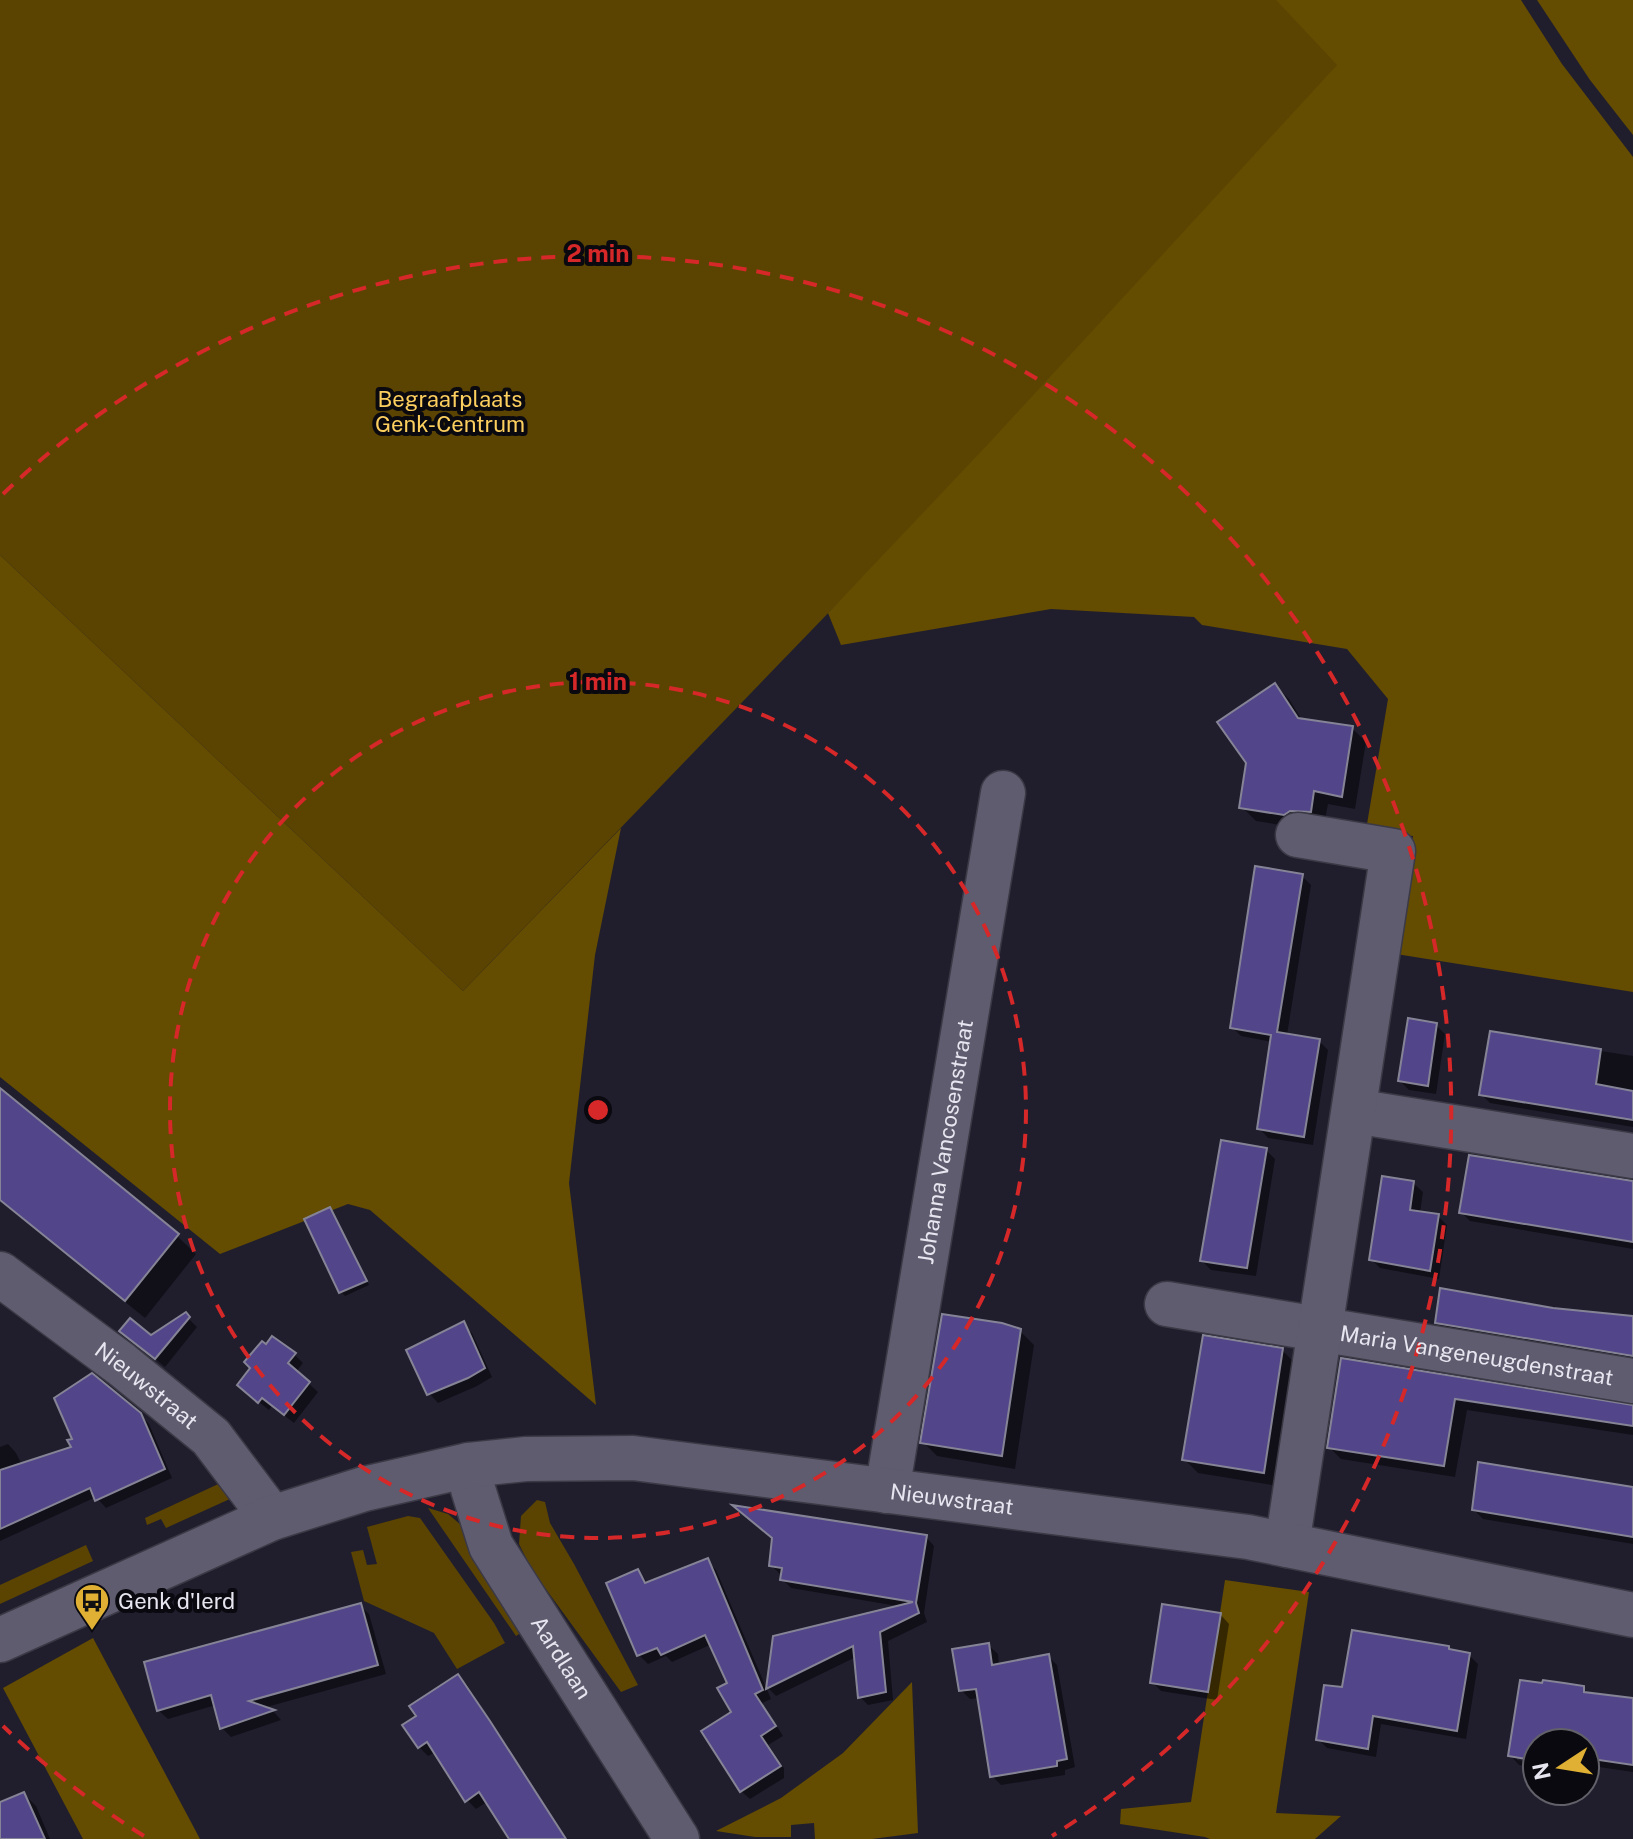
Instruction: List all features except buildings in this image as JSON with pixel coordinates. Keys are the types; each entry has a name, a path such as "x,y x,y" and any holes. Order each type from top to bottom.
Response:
{"street":[{"name":"Johanna Vancosenstraat","path":"887,1491 1003,793"},
{"name":"Maria Vangeneugdenstraat","path":"1287,1545 1393,851 1298,835"},
{"path":"1354,1111 1633,1156"},
{"name":"Nieuwstraat","path":"0,1274 121,1364 211,1437 272,1518"},
{"name":"Maria Vangeneugdenstraat","path":"1167,1304 1633,1381"},
{"name":"Nieuwstraat","path":"0,1640 272,1518 364,1489 469,1465 526,1459 633,1458 1248,1537 1633,1615"},
{"name":"Aardlaan","path":"469,1465 473,1489 491,1546 677,1839"}],"green space":[{"name":"Begraafplaats Genk-Centrum","path":"0,0 1408,0 924,514 463,991 0,555"},
{"path":"227,1480 232,1498 166,1528 161,1519 147,1525 145,1518"},
{"path":"537,1500 545,1502 550,1523 638,1685 621,1692 532,1570 519,1544 521,1516"},
{"path":"428,1508 448,1514 461,1525 525,1630 516,1636"},
{"path":"408,1516 420,1518 505,1643 457,1669 434,1633 364,1601 351,1552 363,1550 367,1565 377,1564 367,1527"},
{"path":"86,1545 93,1561 0,1604 0,1585"}],"shaded area":[{"path":"1276,0 1521,0 1562,64 1633,157 1633,992 1396,954 1413,836 1366,830 1388,699 1347,649 1202,625 1194,617 1051,609 841,645 828,613 1337,65"},
{"path":"1537,0 1633,0 1633,135 1590,80"},
{"path":"0,555 463,991 621,828 595,955 569,1183 596,1405 370,1210 348,1204 220,1254 0,1077"},
{"path":"1225,1580 1309,1592 1276,1813 1341,1816 1315,1839 1210,1839 1120,1824 1121,1809 1191,1802"},
{"path":"93,1638 200,1839 83,1839 3,1688"},
{"path":"912,1682 918,1833 872,1839 815,1839 814,1823 791,1825 791,1837 755,1837 716,1831 781,1798 843,1753"}],"place":[{"name":"Genk d'Ierd","path":"92,1632"}]}
